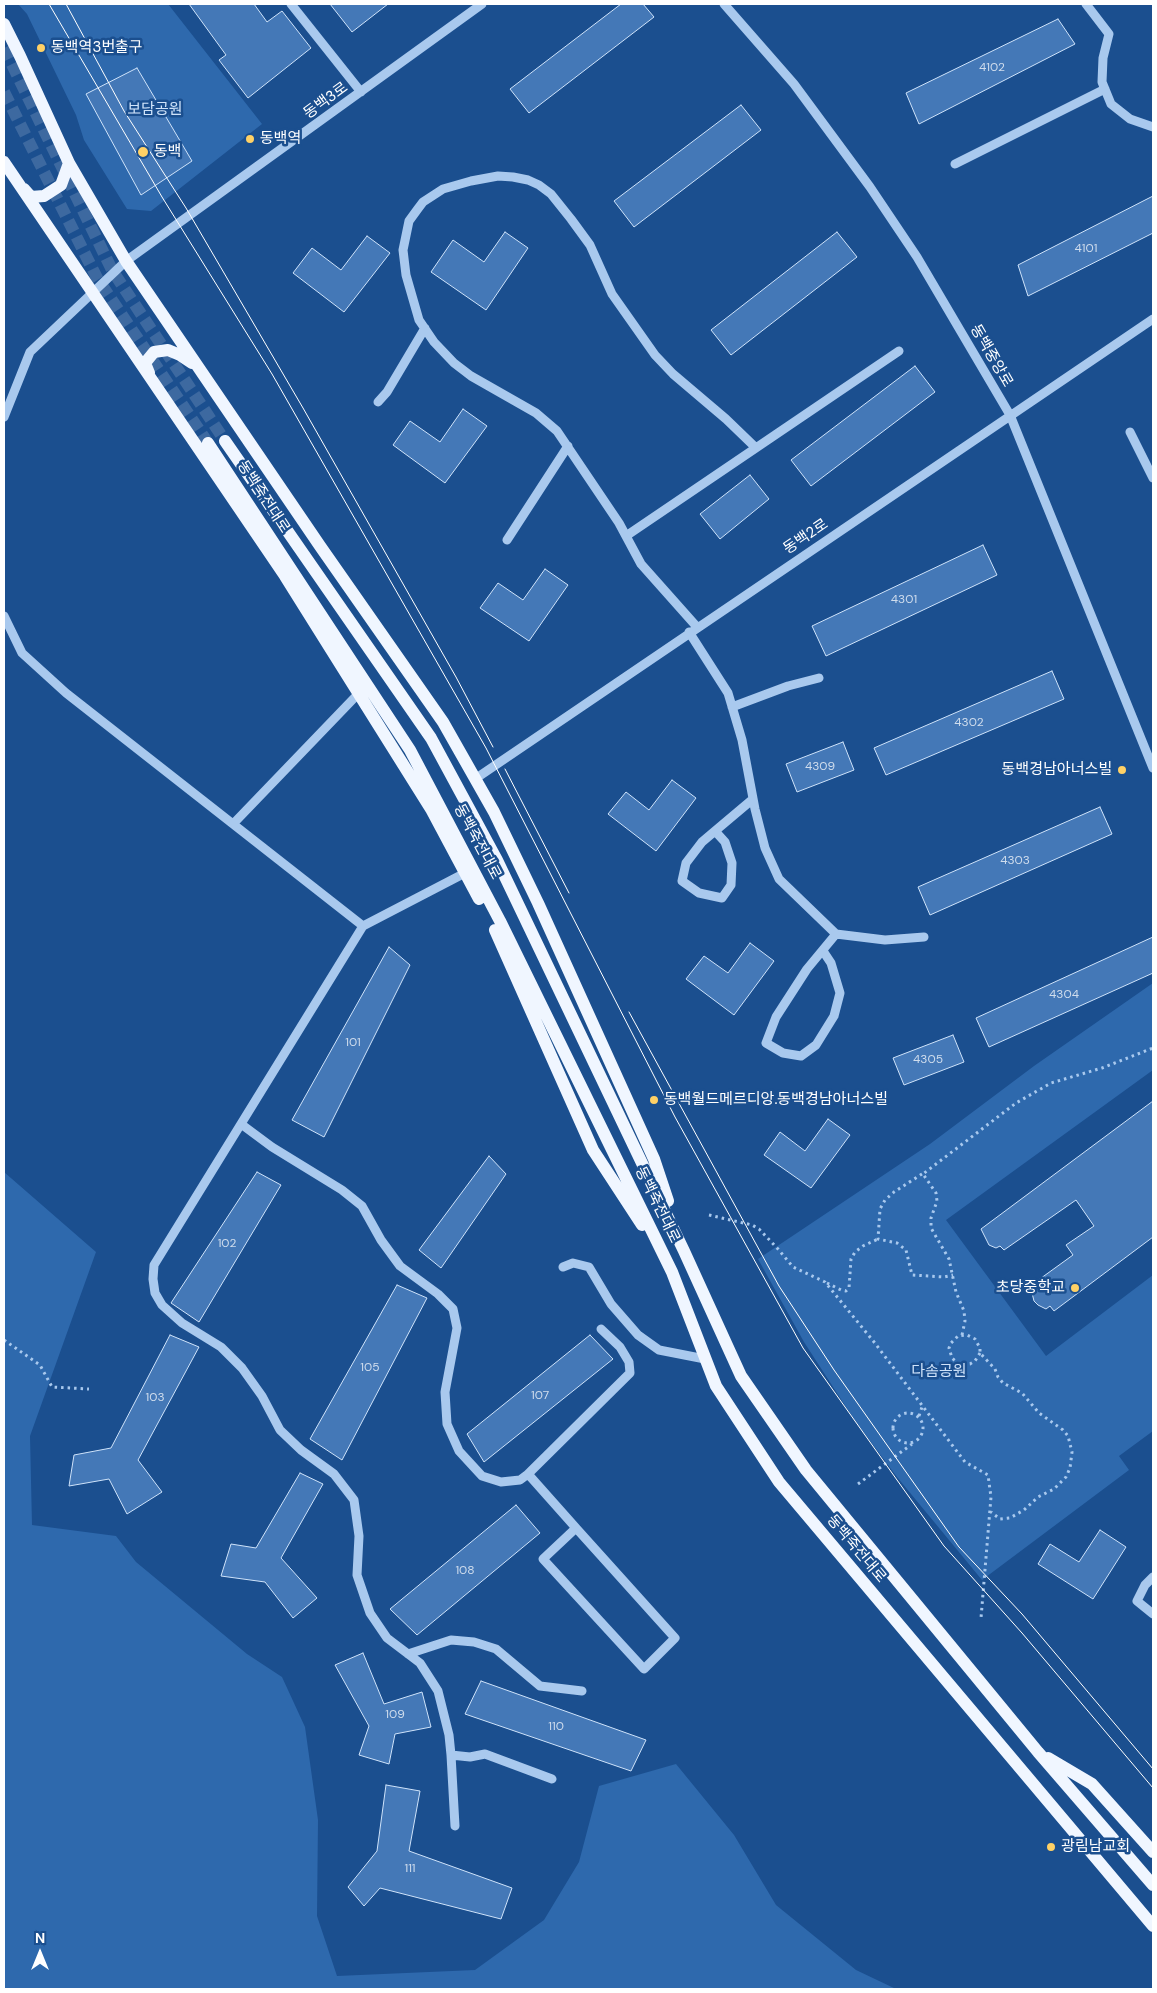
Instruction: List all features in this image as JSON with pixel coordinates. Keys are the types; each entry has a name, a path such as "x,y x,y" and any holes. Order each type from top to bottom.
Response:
{"main road":[{"path":"4,24 69,163 126,261 443,722 494,812 538,903 654,1159 684,1251"},
{"path":"4,162 285,576 431,809 496,932 593,1150 672,1272"},
{"path":"14,178 31,197 44,196 61,185 69,163"},
{"path":"153,383 145,363 154,352 168,350 180,355 198,368"},
{"name":"동백죽전대로","path":"225,441 431,738 497,860 684,1251 741,1376 801,1462 1038,1752 1153,1885"},
{"name":"동백죽전대로","path":"208,443 410,750 500,921 672,1272 716,1386 779,1482 1153,1926"},
{"path":"1038,1752 1092,1784 1153,1852"},
{"path":"1122,1890 1153,1935"}],"street":[{"path":"291,4 361,92"},
{"name":"동백3로","path":"4,418 30,352 91,292 126,261 482,4"},
{"name":"동백중앙로","path":"724,4 794,84 870,187 917,258 1010,415 1153,768"},
{"path":"1086,4 1109,34 1103,58 1102,82 1111,104 1130,119 1153,127"},
{"path":"955,164 1105,89"},
{"path":"755,447 726,419 673,374 655,355 612,294 590,245 551,194 539,185 528,180 498,176 456,184 433,195 416,210 409,221 403,250 406,276 419,320 434,342 454,363 471,376 536,413 556,431 619,522 641,564 693,630 728,693 742,740 753,799 765,848 779,879 836,934 884,940 924,937"},
{"name":"동백2로","path":"475,779 1153,319"},
{"path":"378,402 387,392 425,328"},
{"path":"626,536 899,351"},
{"path":"1130,432 1153,478"},
{"path":"507,540 568,446"},
{"path":"4,616 22,652 66,693 363,926"},
{"path":"732,707 788,686 819,678"},
{"path":"233,824 358,694"},
{"path":"715,831 725,842 732,863 731,885 722,898 699,893 682,881 686,863 702,842 715,831 753,799"},
{"path":"455,1826 449,1735 438,1691 420,1664 387,1638 370,1613 357,1574 359,1536 354,1500 334,1474 301,1450 280,1430 262,1396 242,1368 221,1347 182,1323 162,1305 155,1293 154,1265 363,926 465,873"},
{"path":"822,951 831,963 840,993 834,1016 816,1045 800,1056 783,1053 766,1042 776,1017 808,970 822,951 836,934"},
{"path":"241,1124 272,1147 342,1190 362,1206 381,1240 400,1266 438,1294 453,1308 457,1328 445,1392 447,1424 459,1451 482,1476 500,1482 520,1480 630,1373 629,1362 620,1348 601,1329"},
{"path":"562,1267 573,1263 589,1267 611,1304 638,1335 659,1350 706,1360"},
{"path":"528,1474 675,1638 644,1669 543,1559 576,1528"},
{"path":"1153,1577 1145,1585 1134,1604 1153,1614"},
{"path":"408,1654 450,1640 474,1642 496,1649 540,1686 582,1691"},
{"path":"450,1754 470,1757 486,1754 552,1779"}],"path":[{"path":"878,1239 880,1209 884,1200 923,1174 1016,1103 1051,1083 1102,1068 1153,1048"},
{"path":"923,1174 936,1193 937,1201 931,1228 945,1251 953,1275 956,1292 964,1311 965,1320 962,1335"},
{"path":"709,1215 752,1225 759,1229 793,1267 841,1290 849,1288 850,1258 863,1246 878,1239 898,1243 906,1250 912,1275 944,1277 953,1275"},
{"path":"825,1282 874,1342 966,1462 988,1475 990,1512 982,1618"},
{"path":"980,1353 975,1361 965,1365 955,1362 949,1354 949,1348 954,1339 962,1335 972,1336 976,1339 980,1353 995,1369 998,1377 1022,1393 1039,1413 1063,1430 1068,1436 1072,1452 1070,1468 1066,1477 1054,1489 1038,1497 1024,1510 1010,1518 1000,1519 990,1512"},
{"path":"4,1340 30,1356 40,1365 52,1387 89,1389"},
{"path":"918,1416 922,1407"},
{"path":"858,1484 917,1440 921,1436 923,1426 918,1416 914,1413 904,1413 895,1418 892,1428 895,1437 903,1443 917,1440"}],"green space":[{"name":"보담공원","path":"18,4 168,4 262,124 151,211 127,209 84,140 76,115 27,14"},
{"name":"다솜공원","path":"1153,983 1153,1070 946,1220 1046,1356 1153,1275 1153,1431 1119,1456 1129,1470 982,1580 897,1477 855,1421 804,1342 758,1259 930,1144 1034,1066"},
{"path":"4,1172 96,1252 30,1436 32,1525 116,1536 136,1562 247,1654 282,1677 305,1727 318,1820 317,1916 337,1976 475,1970 544,1920 579,1862 599,1786 676,1764 734,1835 776,1905 856,1970 896,1989 4,1989"}],"building":[{"path":"189,4 254,4 267,22 282,11 311,48 248,98 219,60 226,55"},
{"path":"330,4 388,4 352,32"},
{"path":"621,4 643,4 654,17 529,113 510,89"},
{"path":"1058,19 1075,44 919,124 906,93"},
{"path":"137,68 192,161 141,195 86,94"},
{"path":"741,105 761,130 634,227 614,201"},
{"path":"1153,196 1153,233 1028,296 1018,265"},
{"path":"505,232 528,248 486,310 431,272 453,240 484,262"},
{"path":"837,232 857,257 731,355 711,330"},
{"path":"367,236 390,253 344,312 293,273 312,248 341,270"},
{"path":"915,366 935,392 811,486 791,460"},
{"path":"463,409 487,426 445,483 393,445 410,421 440,442"},
{"path":"750,475 769,499 720,539 700,514"},
{"path":"983,545 997,575 826,656 812,626"},
{"path":"545,569 568,585 529,641 480,608 498,583 523,600"},
{"path":"1052,671 1064,699 886,775 874,748"},
{"path":"843,742 854,770 797,792 786,764"},
{"path":"672,780 696,798 656,851 608,814 626,792 649,810"},
{"path":"1100,807 1112,834 930,915 918,887"},
{"path":"1153,937 1153,973 989,1047 976,1018"},
{"path":"750,943 774,961 734,1015 686,979 704,956 728,973"},
{"path":"389,947 410,965 324,1137 292,1120"},
{"path":"953,1035 964,1062 904,1085 893,1058"},
{"path":"1153,1101 1153,1237 1054,1311 1050,1306 1046,1309 1038,1305 1034,1301 1031,1289 1039,1284 1037,1281 1073,1255 1066,1245 1094,1226 1076,1200 1004,1250 1000,1246 996,1248 989,1245 981,1229"},
{"path":"828,1119 850,1135 811,1188 764,1155 780,1132 805,1151"},
{"path":"489,1156 506,1174 441,1268 419,1250"},
{"path":"257,1172 281,1185 199,1322 171,1303"},
{"path":"397,1285 427,1298 342,1460 310,1439"},
{"path":"170,1335 199,1347 138,1460 162,1492 127,1514 109,1479 69,1486 74,1455 111,1448"},
{"path":"590,1335 613,1359 484,1462 467,1434"},
{"path":"300,1473 323,1484 281,1558 317,1598 293,1618 265,1582 221,1576 231,1544 256,1548"},
{"path":"516,1505 540,1533 417,1635 390,1609"},
{"path":"1100,1530 1126,1547 1093,1599 1038,1564 1050,1544 1079,1562"},
{"path":"363,1653 384,1704 422,1692 431,1727 395,1734 389,1764 359,1755 369,1726 335,1665"},
{"path":"481,1681 646,1740 631,1771 465,1714"},
{"path":"386,1785 420,1791 409,1851 512,1888 501,1919 380,1888 364,1906 348,1887 377,1851"}],"tunnel":[{"path":"4,48 112,270 225,441"},
{"path":"4,92 97,278 208,443"}],"tram line":[{"path":"49,4 162,197 272,374 486,748 675,1117 803,1348 944,1546 1022,1633 1153,1788"},
{"path":"66,4 124,111 186,208 303,408 456,677 493,747"},
{"path":"505,769 569,893"},
{"path":"629,1012 779,1286 834,1370 959,1547 1022,1614 1153,1769"}],"place":[{"name":"동백역3번출구","path":"41,48"},
{"name":"동백역","path":"250,139"},
{"name":"동백","path":"143,152"},
{"name":"동백경남아너스빌","path":"1122,770"},
{"name":"동백월드메르디앙.동백경남아너스빌","path":"654,1100"},
{"name":"초당중학교","path":"1075,1288"},
{"name":"광림남교회","path":"1051,1847"}]}
